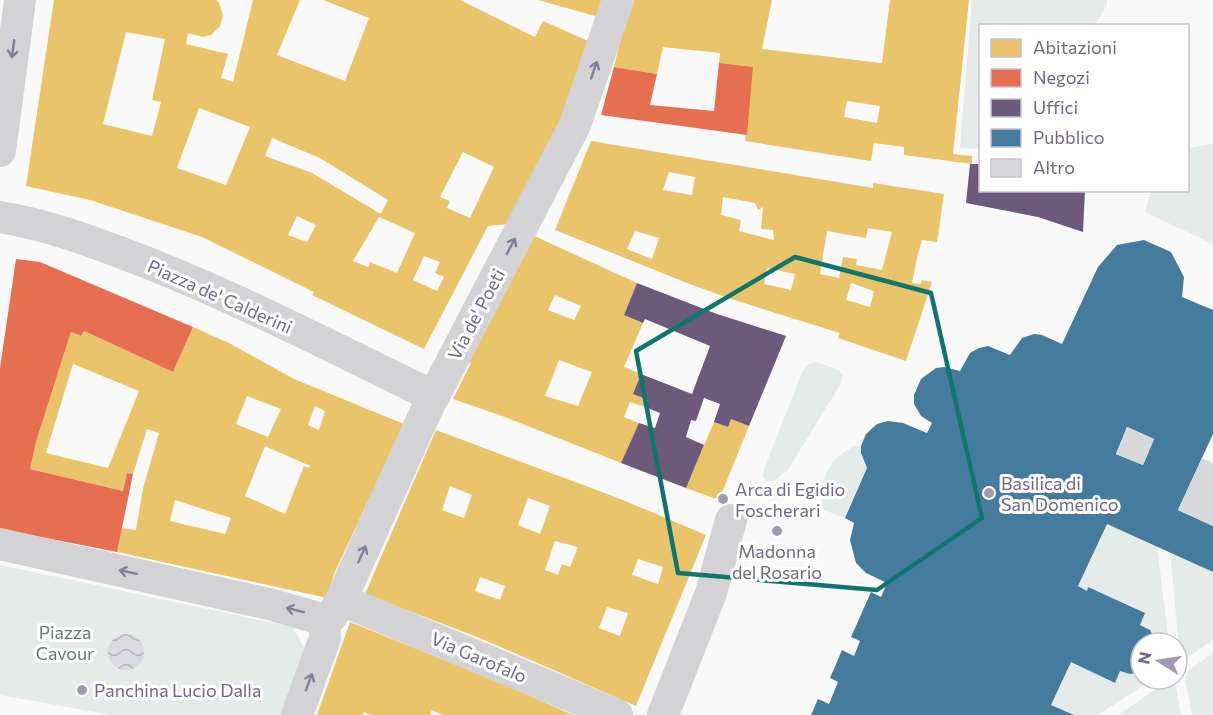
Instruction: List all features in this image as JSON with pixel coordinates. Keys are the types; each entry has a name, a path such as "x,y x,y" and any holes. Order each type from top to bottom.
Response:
{"street":[{"path":"0,151 20,0"},
{"name":"Via de' Poeti","path":"332,611 434,396 575,125 618,0"},
{"name":"Piazza de' Calderini","path":"0,217 56,229 151,264 210,289 434,396"},
{"path":"663,715 711,593 731,520"},
{"path":"0,544 269,604 318,618 332,611"},
{"path":"297,715 325,638 332,611"},
{"name":"Via Garofalo","path":"332,611 616,715"}],"highlighted area":[{"path":"795,257 931,293 982,518 877,590 678,573 636,351"}],"green space":[{"path":"972,0 1107,0 1107,5 1096,24 979,24 979,149 960,148"},
{"path":"1213,144 1213,244 1145,212 1151,192 1189,192 1189,148"},
{"path":"816,362 839,370 843,376 840,385 787,471 775,480 767,482 763,477 763,472 803,370 809,364"},
{"path":"855,446 861,446 861,459 867,468 845,518 824,510 821,506 823,486 832,463"},
{"path":"1107,524 1157,546 1168,631 1151,631 1140,625 1145,613 1088,588 1087,591 1078,586"},
{"path":"1170,552 1213,572 1213,640 1189,656 1189,631 1178,631"},
{"name":"Piazza Cavour","path":"0,565 293,627 307,654 284,715 112,715 0,695"},
{"path":"1213,653 1213,715 1192,715 1188,691 1189,670"},
{"path":"1071,662 1114,683 1120,671 1129,674 1129,691 1135,691 1098,715 1074,715 1051,705"},
{"path":"1153,691 1177,691 1181,715 1118,715"}],"water":[{"path":"126,634 138,640 144,652 138,664 126,670 114,664 108,652 114,640"}],"building: Abitazioni":[{"path":"54,0 216,0 223,15 220,26 211,35 203,37 188,33 186,44 228,54 221,78 233,82 253,0 300,0 277,55 345,81 369,18 323,0 460,0 535,37 543,21 595,44 566,110 510,224 488,226 424,349 312,295 314,292 202,237 90,200 26,186","holes":["126,32 165,39 152,100 161,102 152,136 103,124","199,108 250,127 226,185 177,168","272,138 320,158 388,200 381,214 312,173 265,156","463,152 494,167 470,218 447,208 450,201 440,197","297,216 316,225 307,242 288,235","379,217 415,233 397,273 370,262 368,267 353,261","424,256 440,262 435,273 444,277 437,291 413,280"]},
{"path":"538,0 605,0 602,18"},
{"path":"630,0 772,0 762,49 882,63 890,0 969,0 953,154 972,156 972,164 904,155 904,147 874,143 871,161 745,141 753,67 719,63 720,53 663,47 657,74 614,67","holes":["847,101 880,106 877,123 844,117"]},
{"path":"591,141 873,188 873,183 944,194 937,242 922,240 917,258 912,283 921,284 922,280 932,282 906,361 838,338 840,333 687,283 555,230","holes":["669,172 695,177 692,195 663,190","723,197 755,203 758,210 763,207 761,229 773,230 774,240 739,231 741,220 721,215","868,228 892,232 882,270 856,265 857,259 843,257 839,278 820,274 827,231 866,238","635,231 659,238 652,259 627,249","767,268 795,274 791,290 764,284","851,283 874,291 870,307 846,300"]},
{"path":"532,235 637,283 624,315 643,323 624,367 641,374 633,394 648,400 645,407 630,402 624,417 639,423 621,463 453,399 471,363 464,359","holes":["555,295 581,306 574,320 548,310","559,360 592,372 578,406 545,396"]},
{"path":"193,327 229,343 294,379 404,424 334,574 327,598 117,552 121,528 136,530 143,489 159,433 147,429 133,474 127,473 123,491 30,469 36,442 71,332 81,336 84,331 173,372","holes":["73,364 139,391 108,468 46,453","247,396 281,409 268,437 236,424","315,406 325,411 319,430 308,425","265,446 310,466 309,468 304,466 285,514 245,496","175,500 231,518 225,534 170,521"]},
{"path":"731,419 749,426 719,500 686,488 714,422 728,427"},
{"path":"436,430 618,498 706,535 636,706 482,639 365,594","holes":["450,486 472,495 464,518 442,510","528,498 550,506 540,534 518,525","555,541 578,547 570,567 562,564 558,575 545,570","638,559 663,567 658,584 632,575","480,577 505,586 500,600 475,591","607,607 628,613 620,636 599,628"]},
{"path":"350,622 501,683 573,715 443,715 432,710 430,715 370,715 364,712 362,715 317,715"}],"building: Negozi":[{"path":"719,63 753,67 747,135 601,115 614,67 657,74 650,105 714,111"},
{"path":"16,259 40,262 193,327 173,372 84,331 81,336 71,332 36,442 30,469 123,491 127,473 133,474 117,552 0,529 0,368"}],"building: Uffici":[{"path":"970,164 979,164 979,192 1085,192 1083,232 1038,217 966,203"},
{"path":"637,283 717,314 786,336 749,426 731,419 728,427 714,422 720,404 704,398 696,421 691,420 686,437 704,445 686,488 621,463 639,423 655,428 660,413 645,407 648,400 633,394 641,374 692,394 710,346 645,319 643,323 624,315"}],"building: Pubblico":[{"name":"Basilica di San Domenico","path":"1144,240 1171,252 1184,277 1182,297 1213,310 1213,434 1178,510 1213,526 1213,572 1107,524 1078,586 1087,591 1088,587 1145,613 1140,625 1151,631 1129,631 1129,674 1120,671 1115,683 1071,662 1051,705 1074,715 811,715 818,699 829,704 838,682 830,678 842,650 854,656 860,641 851,637 871,592 881,597 887,583 866,573 856,563 850,540 854,523 845,518 867,468 861,453 866,434 877,424 888,421 903,423 927,433 932,423 921,416 914,404 914,395 921,379 936,368 944,367 960,371 970,353 979,348 988,346 1010,355 1022,338 1034,334 1062,344 1098,267 1117,245","holes":["1127,427 1154,439 1143,465 1116,454"]}],"building: Altro":[{"path":"1127,427 1154,439 1143,465 1116,454"},
{"path":"1202,458 1213,463 1213,526 1178,510"}],"place":[{"name":"Basilica di San Domenico","path":"989,493"},
{"name":"Arca di Egidio Foscherari","path":"723,499"},
{"name":"Madonna del Rosario","path":"777,531"},
{"name":"Panchina Lucio Dalla","path":"82,690"}]}
